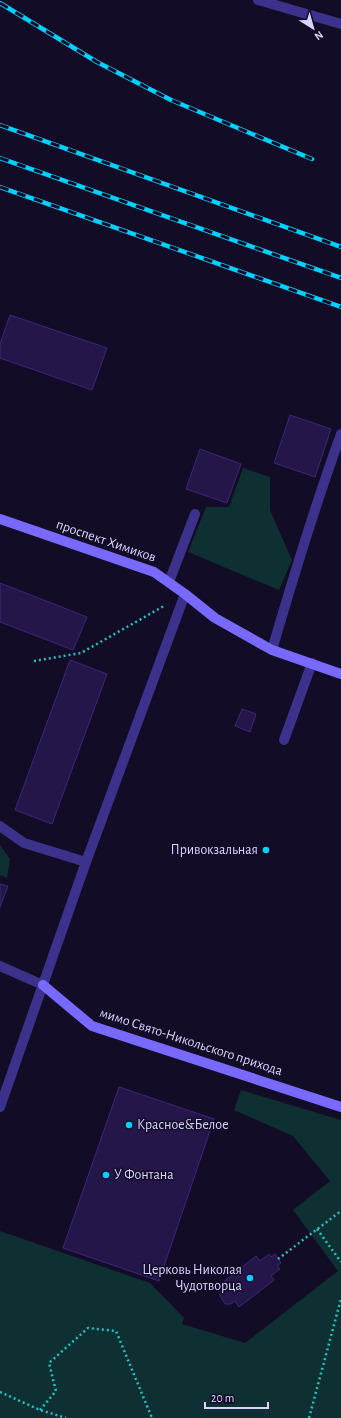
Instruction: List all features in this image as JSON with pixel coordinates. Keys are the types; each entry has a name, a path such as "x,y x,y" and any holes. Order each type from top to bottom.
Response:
{"street":[{"path":"258,0 341,24"},
{"path":"272,650 321,488 341,434"},
{"path":"169,582 195,514"},
{"name":"проспект Химиков","path":"0,519 154,572 186,594 214,618 272,650 341,674"},
{"path":"0,1107 86,862 186,594"},
{"path":"284,740 312,663"},
{"path":"0,826 24,843 86,862"},
{"path":"0,966 43,985 92,1026 341,1107"}],"path":[{"path":"34,661 81,653 186,594"},
{"path":"278,1259 341,1211"},
{"path":"317,1230 341,1262"},
{"path":"309,1418 341,1299"},
{"path":"40,1410 56,1391 49,1363 88,1328 116,1331 152,1418"},
{"path":"0,1392 40,1410 66,1418"}],"green space":[{"path":"243,468 270,477 270,510 292,560 279,590 188,552 206,507 229,507"},
{"path":"0,845 10,859 7,878 0,875"},
{"path":"241,1090 341,1120 341,1418 0,1418 0,1231 150,1283 184,1318 182,1324 245,1343 338,1271 293,1210 330,1181 293,1136 234,1110"}],"building":[{"path":"10,315 107,348 92,390 0,358 0,344"},
{"path":"290,415 331,429 315,477 274,463"},
{"path":"200,449 241,464 227,503 186,489"},
{"path":"0,583 87,617 73,650 0,622"},
{"path":"70,660 107,674 52,824 15,810"},
{"path":"242,709 256,714 250,732 235,726"},
{"path":"0,884 8,886 0,907"},
{"path":"119,1087 214,1119 159,1281 63,1248"},
{"name":"Церковь Николая Чудотворца","path":"269,1254 271,1257 275,1254 281,1263 277,1266 280,1269 271,1276 274,1280 239,1307 235,1301 231,1304 225,1304 220,1296 220,1293 224,1288 221,1284 256,1256 260,1261"}],"railway":[{"path":"0,3 97,62 171,100 312,159"},
{"path":"0,125 341,247"},
{"path":"0,158 341,278"},
{"path":"0,187 341,307"}],"place":[{"name":"Привокзальная","path":"266,850"},
{"name":"Красное&Белое","path":"129,1125"},
{"name":"У Фонтана","path":"106,1175"},
{"name":"Церковь Николая Чудотворца","path":"250,1278"}]}
